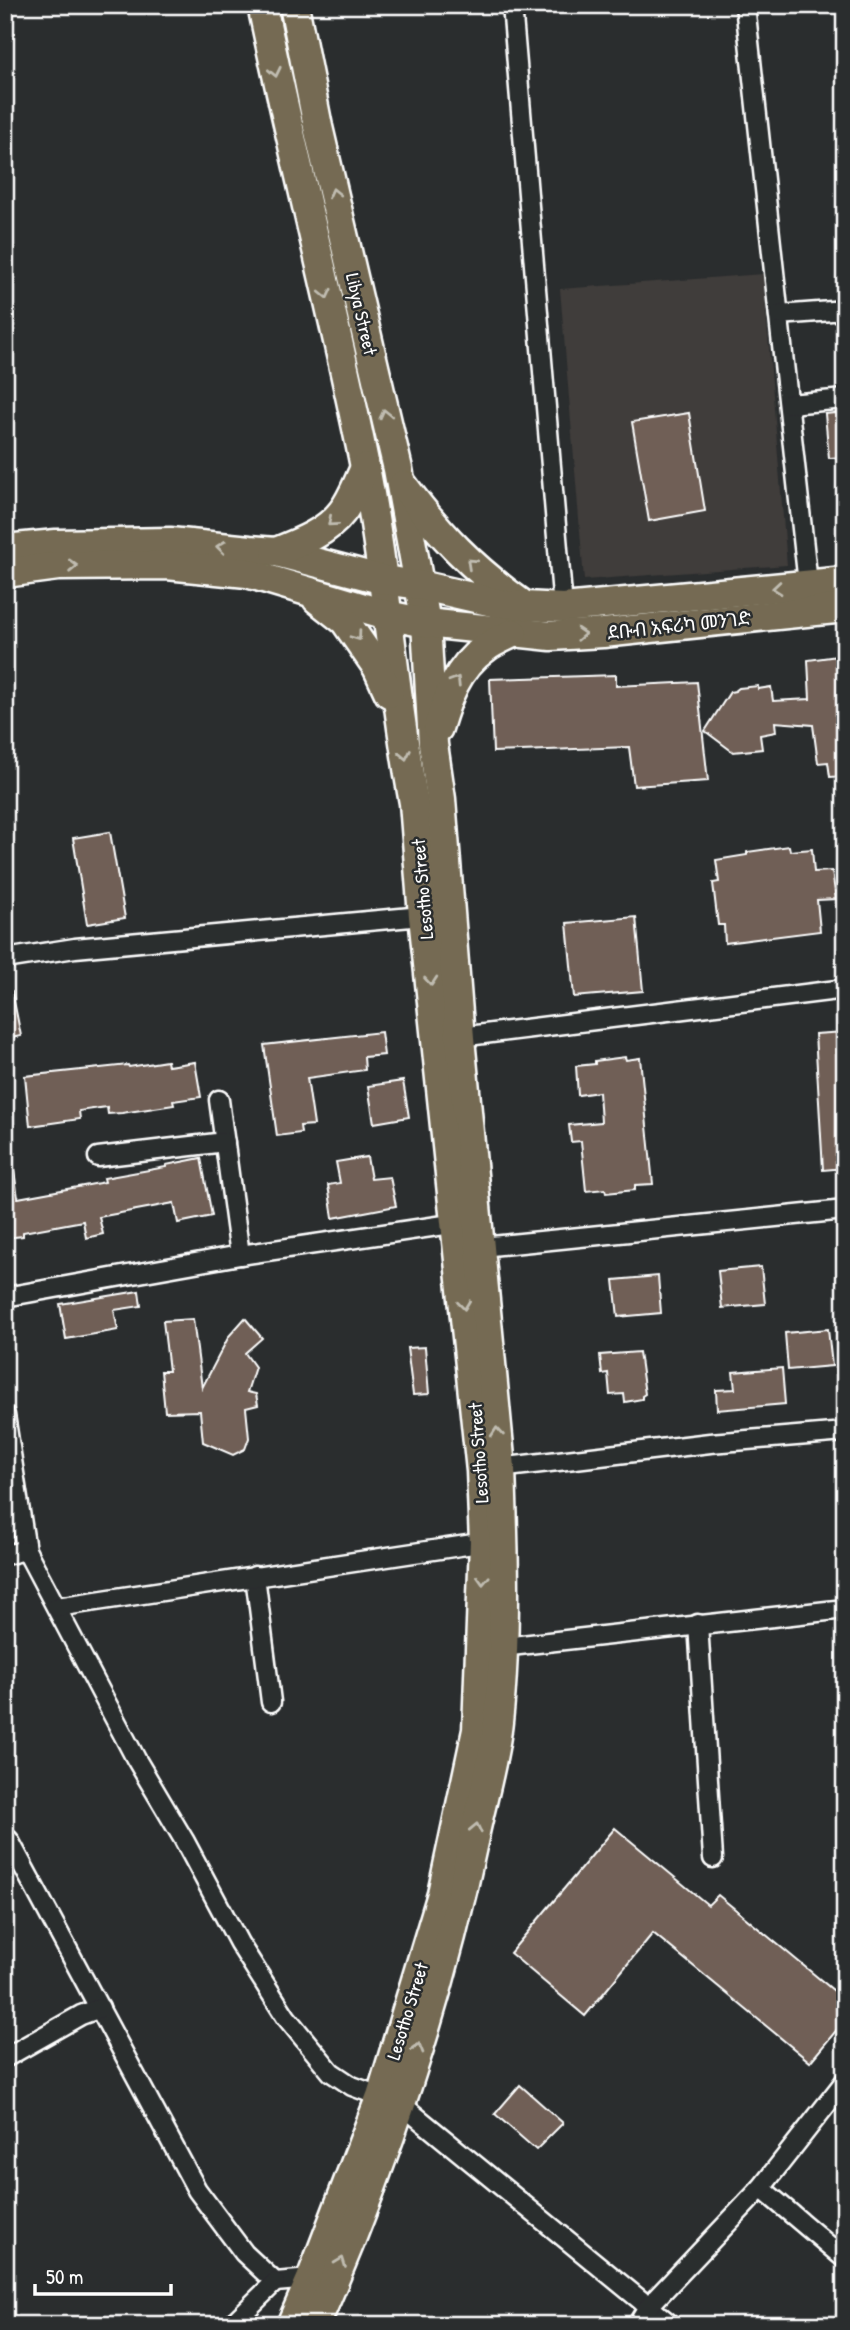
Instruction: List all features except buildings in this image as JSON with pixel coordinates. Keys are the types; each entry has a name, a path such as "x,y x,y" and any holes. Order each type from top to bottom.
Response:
{"main road":[{"name":"Libya Street","path":"262,5 287,128 365,468 382,568"},
{"name":"Libya Street","path":"295,5 318,127 400,481 426,623"},
{"path":"276,552 304,541 327,527 343,512 365,468"},
{"path":"400,481 443,536 489,580 524,606"},
{"name":"ደቡብ አፍሪካ መንገድ","path":"5,549 56,544 170,542 276,552 382,568 419,585 506,605 563,608 810,598 845,608"},
{"name":"ደቡብ አፍሪካ መንገድ","path":"5,573 58,566 167,565 247,573 387,615 426,623 551,636 603,633 810,598 845,581"},
{"name":"Lesotho Street","path":"315,2325 332,2285 391,2100 461,1899 498,1725 492,1648 494,1541 491,1469 448,1039 423,916 414,803 399,715 382,568"},
{"path":"307,591 345,621 377,667 399,715"},
{"name":"Lesotho Street","path":"426,623 433,744 451,915 448,1039"},
{"path":"433,744 448,693 466,666 484,649 513,633"},
{"name":"Lesotho Street","path":"291,2325 391,2100"}],"street":[{"path":"512,5 563,608"},
{"path":"745,5 810,598"},
{"path":"779,315 845,310"},
{"path":"789,404 845,399"},
{"path":"5,959 75,948 451,915"},
{"path":"448,1039 845,989"},
{"path":"219,1100 240,1255"},
{"path":"98,1157 225,1142"},
{"path":"5,1297 240,1255 467,1235 845,1210"},
{"path":"5,1415 26,1550 136,1759 184,1840 239,1942 286,2017 331,2071 352,2085 391,2100 671,2325"},
{"path":"491,1469 710,1443 845,1432"},
{"path":"57,1607 494,1541"},
{"path":"5,1555 26,1550"},
{"path":"255,1576 271,1702"},
{"path":"492,1648 698,1623 844,1614"},
{"path":"698,1623 713,1858"},
{"path":"9,1840 197,2190 244,2253 275,2282"},
{"path":"5,2058 81,2015 100,2008"},
{"path":"636,2325 648,2307 761,2188 845,2081"},
{"path":"761,2188 845,2259"},
{"path":"231,2325 275,2282 311,2279"}],"shaded area":[{"path":"763,274 787,565 584,580 560,289"}]}
